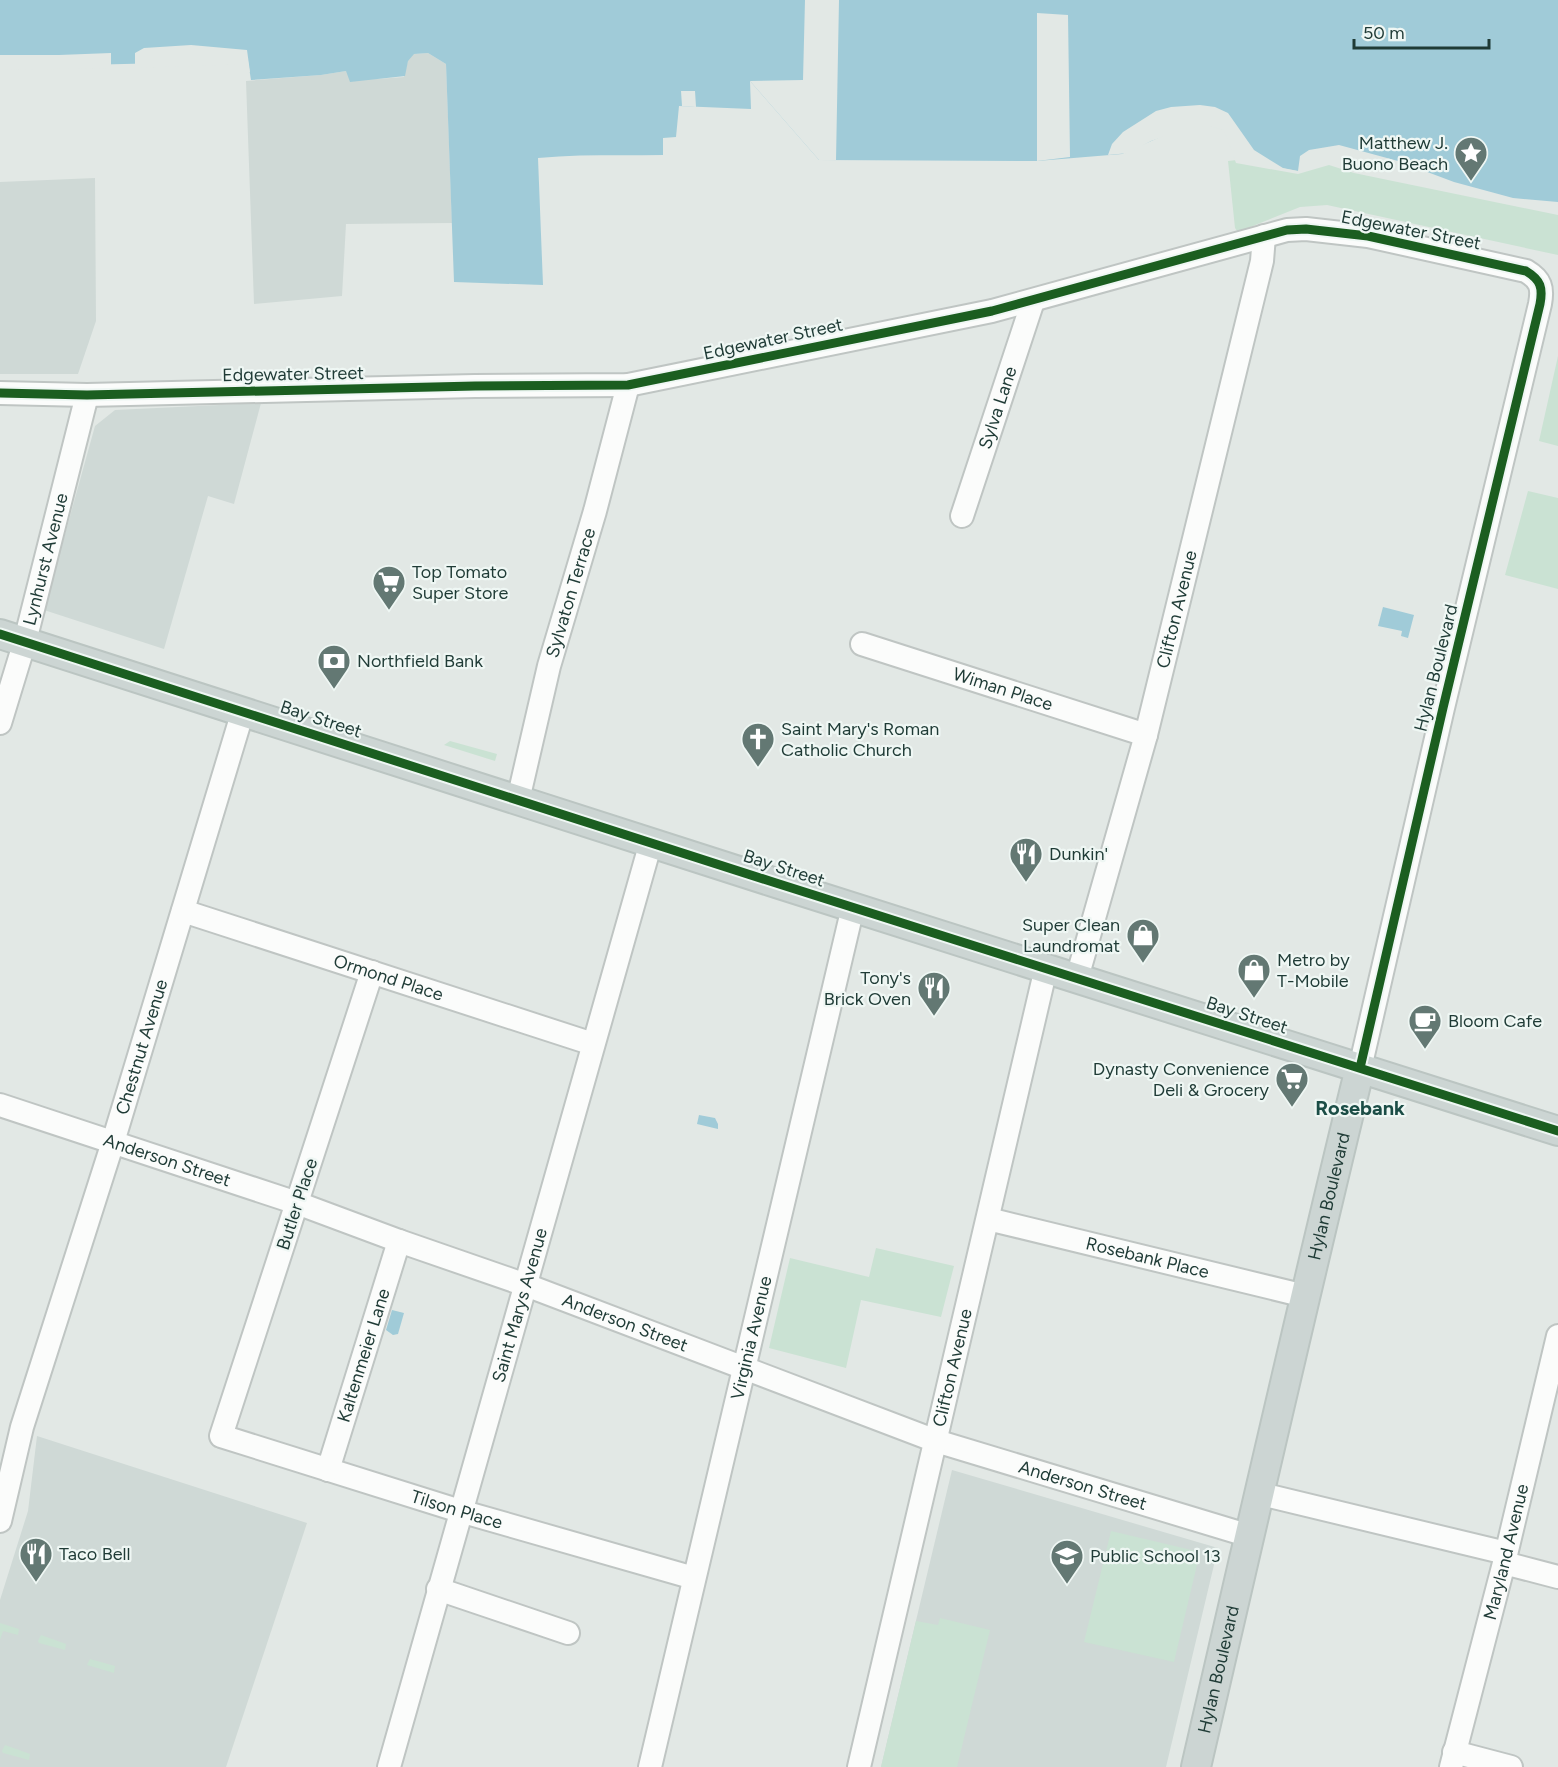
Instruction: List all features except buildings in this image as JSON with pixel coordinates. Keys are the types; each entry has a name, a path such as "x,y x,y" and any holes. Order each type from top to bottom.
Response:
{"main road":[{"name":"Bay Street","path":"12,638 1558,1131"},
{"name":"Hylan Boulevard","path":"1196,1767 1360,1068"}],"street":[{"name":"Edgewater Street","path":"0,393 87,395 475,386 628,385 992,311 1264,236 1306,229 1368,236 1526,271 1535,277"},
{"name":"Clifton Avenue","path":"1077,978 1146,735 1262,261 1264,236"},
{"name":"Hylan Boulevard","path":"1360,1068 1540,304 1541,284 1535,277"},
{"name":"Sylva Lane","path":"962,516 1033,300"},
{"name":"Sylvaton Terrace","path":"518,800 549,666 595,511 628,385"},
{"name":"Lynhurst Avenue","path":"0,723 12,638 87,395"},
{"name":"Wiman Place","path":"862,644 1146,735"},
{"name":"Chestnut Avenue","path":"0,1521 22,1427 113,1142 243,711"},
{"name":"Saint Marys Avenue","path":"389,1767 651,842"},
{"name":"Virginia Avenue","path":"657,1765 694,1578 853,908"},
{"name":"Ormond Place","path":"183,911 593,1044"},
{"name":"Clifton Avenue","path":"859,1767 1046,968"},
{"name":"Butler Place","path":"221,1436 372,972"},
{"name":"Anderson Street","path":"0,1105 297,1203 526,1285 936,1441 1250,1536"},
{"name":"Rosebank Place","path":"988,1220 1305,1296"},
{"name":"Kaltenmeier Lane","path":"328,1470 399,1241"},
{"name":"Maryland Avenue","path":"1453,1760 1557,1345"},
{"name":"Tilson Place","path":"221,1436 460,1511 694,1578"},
{"path":"1261,1494 1505,1558 1558,1577"},
{"path":"438,1589 568,1633"},
{"path":"1453,1760 1511,1767"}],"shaded area":[{"path":"428,53 446,64 452,223 346,224 342,296 254,304 246,81 346,71 378,79 404,77 408,60 413,54"},
{"path":"95,178 96,321 78,374 0,374 0,182"},
{"path":"261,403 234,504 208,496 164,649 44,610 95,426 115,410"},
{"path":"37,1436 307,1523 226,1767 0,1767 0,1600 28,1511"},
{"name":"Public School 13","path":"952,1470 1218,1548 1166,1767 881,1767"}],"green space":[{"path":"1228,161 1329,162 1558,212 1558,255 1327,205 1300,207 1238,232 1235,228"},
{"path":"1558,356 1558,446 1539,441"},
{"path":"1528,491 1558,498 1558,589 1505,575"},
{"path":"450,741 497,754 495,761 444,745"},
{"path":"876,1248 954,1266 941,1317 861,1300 846,1368 769,1348 790,1258 869,1277"},
{"path":"1111,1531 1200,1552 1174,1662 1084,1642"},
{"path":"940,1618 990,1630 957,1767 881,1767 916,1621 938,1625"},
{"path":"0,1623 19,1629 18,1635 3,1631 0,1640"},
{"path":"41,1635 66,1644 65,1650 39,1643"},
{"path":"90,1659 115,1666 114,1673 87,1665"},
{"path":"5,1745 30,1754 29,1760 3,1753"}],"water":[{"path":"0,0 1558,0 1558,212 1329,162 1298,171 1237,160 1226,127 1209,123 1185,126 1122,154 1037,161 819,160 750,81 751,109 679,106 676,137 663,138 663,155 538,158 543,285 454,282 446,64 428,53 414,54 408,61 405,76 350,82 346,71 251,80 248,61 0,67"},
{"path":"1383,607 1414,615 1408,638 1401,636 1402,631 1378,626"},
{"path":"699,1115 715,1118 718,1129 697,1124"},
{"path":"392,1310 404,1313 398,1334 393,1335 386,1330"}],"pier":[{"path":"805,0 839,0 836,160 819,160 750,81 803,80"},
{"path":"1037,13 1068,15 1070,157 1037,161"},
{"path":"191,45 247,50 250,72 247,72 246,64 135,68 135,53 144,48"},
{"path":"111,53 111,68 0,70 0,55"},
{"path":"681,91 695,91 696,107 682,106"},
{"path":"1200,105 1215,107 1228,113 1254,150 1283,168 1298,171 1300,156 1309,150 1339,145 1398,161 1454,182 1513,198 1558,202 1558,215 1354,173 1329,165 1298,174 1236,163 1224,130 1209,126 1185,129 1151,141 1129,153 1108,155 1112,144 1123,132 1156,111 1171,107"}],"cycle path":[{"path":"0,393 87,395 475,386 628,385 992,311 1287,230 1306,229 1368,236 1526,271 1540,285 1540,304 1360,1068"},
{"path":"0,634 1558,1131"}],"place":[{"name":"Matthew J. Buono Beach","path":"1471,182"},
{"name":"Top Tomato Super Store","path":"389,611"},
{"name":"Northfield Bank","path":"334,690"},
{"name":"Saint Mary's Roman Catholic Church","path":"758,768"},
{"name":"Dunkin'","path":"1026,883"},
{"name":"Super Clean Laundromat","path":"1143,964"},
{"name":"Metro by T-Mobile","path":"1254,999"},
{"name":"Tony's Brick Oven","path":"934,1017"},
{"name":"Bloom Cafe","path":"1425,1050"},
{"name":"Dynasty Convenience Deli & Grocery","path":"1292,1108"},
{"name":"Taco Bell","path":"36,1583"},
{"name":"Public School 13","path":"1067,1585"}],"district":[{"name":"Rosebank","path":"1360,1108"}]}
